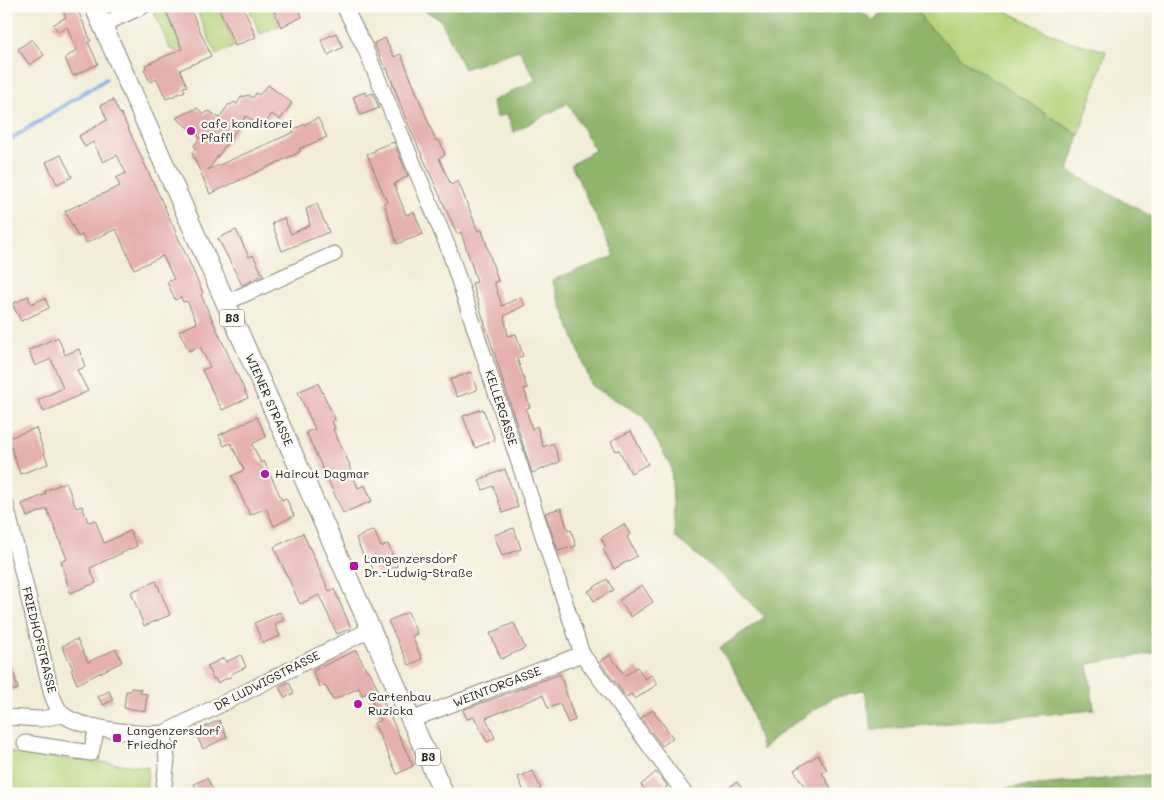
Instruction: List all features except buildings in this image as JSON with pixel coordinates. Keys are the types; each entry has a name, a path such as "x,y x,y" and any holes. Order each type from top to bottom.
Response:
{"main road":[{"name":"WIENER STRASSE","path":"94,6 444,794"}],"street":[{"path":"102,25 143,6"},
{"name":"KELLERGASSE","path":"344,6 365,48 448,246 582,654 682,793"},
{"path":"226,302 334,254"},
{"name":"FRIEDHOFSTRASSE","path":"6,505 52,695 58,709 63,714"},
{"name":"DR LUDWIGSTRASSE","path":"164,733 371,629"},
{"name":"WEINTORGASSE","path":"412,720 582,654"},
{"path":"6,717 47,719 63,714 77,723 97,727 150,734 164,733 166,760 164,789 177,794"},
{"path":"25,743 90,753 97,727"}],"green space":[{"path":"195,6 218,6 235,46 216,55"},
{"path":"248,6 272,6 280,25 260,34"},
{"path":"417,6 854,6 874,21 887,6 915,6 924,22 966,62 1079,135 1068,171 1158,220 1158,652 1088,664 1094,710 872,730 865,690 832,698 784,730 762,750 750,708 737,676 720,648 765,617 727,580 675,537 671,466 643,416 592,386 552,280 615,256 571,165 595,150 568,103 514,132 507,114 497,117 492,101 536,80 519,50 464,69 441,20"},
{"path":"915,6 995,6 1065,40 1106,51 1079,135 966,62 924,22"},
{"path":"164,7 184,53 170,49 154,12"},
{"path":"6,752 148,767 146,794 6,794"},
{"path":"1158,774 1158,794 944,794"}],"waterway":[{"path":"6,142 106,79"}],"place":[{"name":"cafe konditorei Pfaffl","path":"191,131"},
{"name":"Haircut Dagmar","path":"265,474"},
{"name":"Langenzersdorf Dr.-Ludwig-Straße","path":"354,566"},
{"name":"Gartenbau Ruzicka","path":"358,704"},
{"name":"Langenzersdorf Friedhof","path":"117,738"}]}
